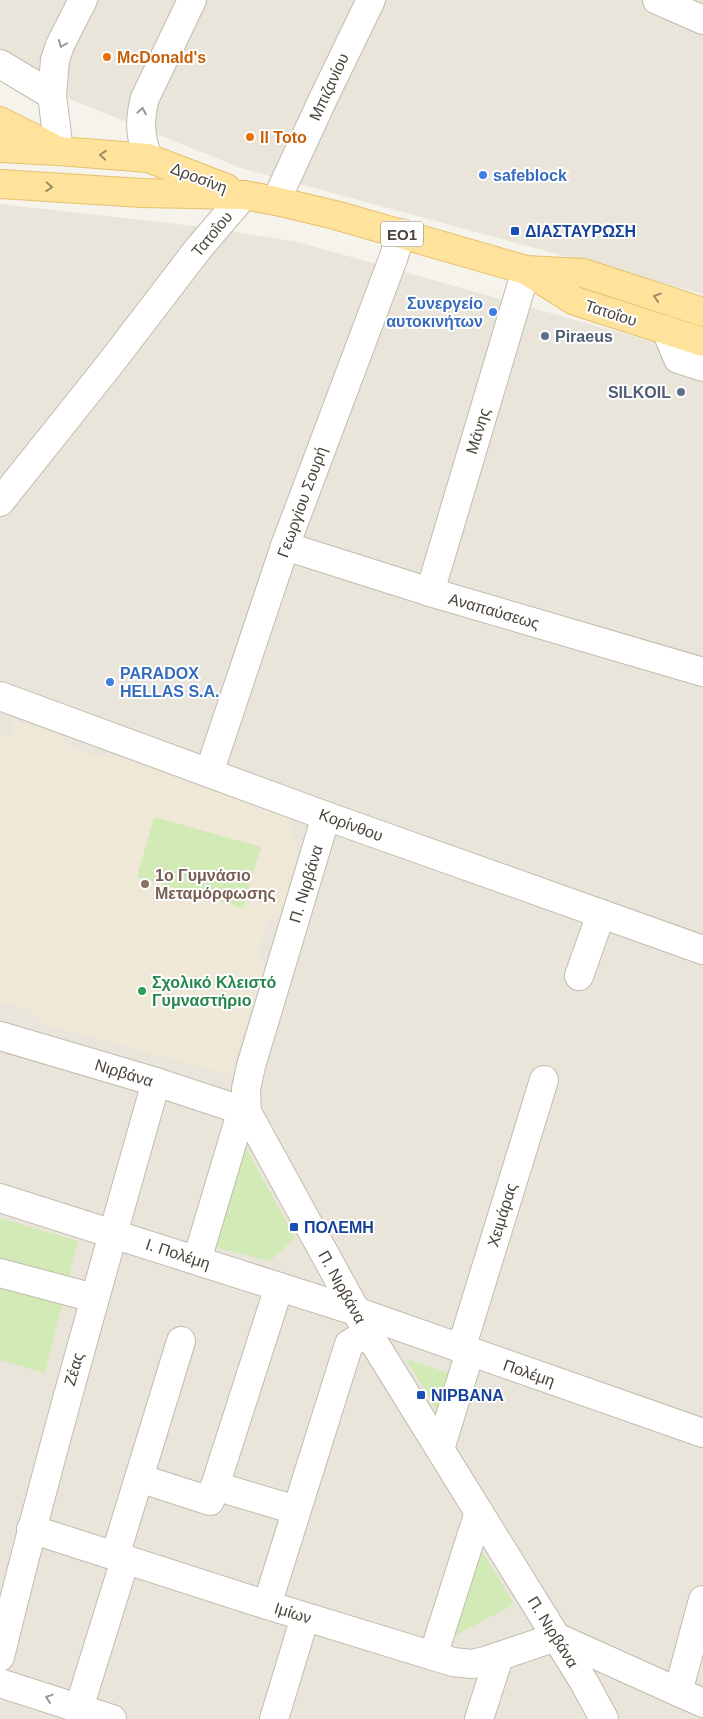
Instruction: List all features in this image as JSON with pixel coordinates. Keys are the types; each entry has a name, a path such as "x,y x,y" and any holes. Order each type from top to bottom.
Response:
{"main road":[{"path":"0,121 59,151"},
{"name":"Δροσίνη","path":"0,148 148,158 244,195"},
{"name":"Δροσίνη","path":"0,184 142,193 244,195"},
{"name":"Τατοΐου","path":"244,195 276,201 401,233 526,270 583,273 703,312"},
{"name":"Τατοΐου","path":"526,270 575,301 703,342"}],"street":[{"path":"59,151 52,94 55,60 60,45 83,0"},
{"path":"148,158 141,138 141,114 145,98 192,0"},
{"name":"Μπιζανίου","path":"276,201 371,0"},
{"path":"657,0 703,20"},
{"path":"0,64 52,94"},
{"name":"Τατοΐου","path":"0,502 110,364 198,249 244,195"},
{"name":"Γεωργίου Σουρή","path":"209,772 285,546 390,268 401,233"},
{"name":"Μάνης","path":"430,592 526,270"},
{"path":"666,330 678,359 703,367"},
{"name":"Αναπαύσεως","path":"285,546 430,592 703,672"},
{"name":"Κορίνθου","path":"0,696 326,816 703,950"},
{"name":"Π. Νιρβάνα","path":"326,816 250,1066 245,1111 362,1322 556,1637 593,1711"},
{"path":"579,976 601,914"},
{"name":"Νιρβάνα","path":"0,1036 156,1082 245,1111"},
{"name":"Χειμάρας","path":"440,1450 465,1351 544,1080"},
{"name":"Ζέας","path":"0,1657 31,1529 94,1298 156,1082"},
{"path":"197,1260 245,1111"},
{"name":"Ι. Πολέμη","path":"0,1198 279,1287 362,1322"},
{"path":"0,1272 94,1298"},
{"path":"139,1478 210,1501 279,1287"},
{"path":"267,1605 349,1344 362,1322"},
{"name":"Πολέμη","path":"362,1322 465,1351 703,1433"},
{"path":"79,1708 120,1558 139,1478 181,1341"},
{"path":"216,1486 296,1510"},
{"path":"433,1656 479,1512"},
{"name":"Ιμίων","path":"31,1529 305,1617 453,1662 472,1664 499,1657 556,1637"},
{"path":"678,1692 703,1600"},
{"path":"274,1719 305,1617"},
{"path":"556,1637 703,1703"},
{"path":"479,1719 499,1657"},
{"path":"0,1682 112,1719"}],"shaded area":[{"path":"0,0 703,0 703,294 241,168 72,100 0,56"},
{"path":"0,204 203,227 298,242 703,356 703,1719 0,1719"},
{"name":"1ο Γυμνάσιο Μεταμόρφωσης","path":"14,721 59,734 66,745 102,758 115,756 288,818 298,856 281,912 268,917 258,954 265,965 230,1075 41,1023 32,1011 0,1002 0,735 11,737"}],"green space":[{"path":"154,817 261,847 243,908 137,877"},
{"path":"241,1139 295,1238 270,1261 208,1246"},
{"path":"0,1218 78,1241 45,1373 0,1360"},
{"path":"406,1359 455,1375 442,1418"},
{"path":"479,1546 514,1604 447,1640"}],"place":[{"name":"McDonald's","path":"107,57"},
{"name":"Il Toto","path":"250,137"},
{"name":"safeblock","path":"483,175"},
{"name":"ΔΙΑΣΤΑΥΡΩΣΗ","path":"515,231"},
{"name":"Συνεργείο αυτοκινήτων","path":"493,312"},
{"name":"Piraeus","path":"545,336"},
{"name":"SILKOIL","path":"681,392"},
{"name":"PARADOX HELLAS S.A.","path":"110,682"},
{"name":"1ο Γυμνάσιο Μεταμόρφωσης","path":"145,884"},
{"name":"Σχολικό Κλειστό Γυμναστήριο","path":"142,991"},
{"name":"ΠΟΛΕΜΗ","path":"294,1227"},
{"name":"ΝΙΡΒΑΝΑ","path":"421,1395"}]}
